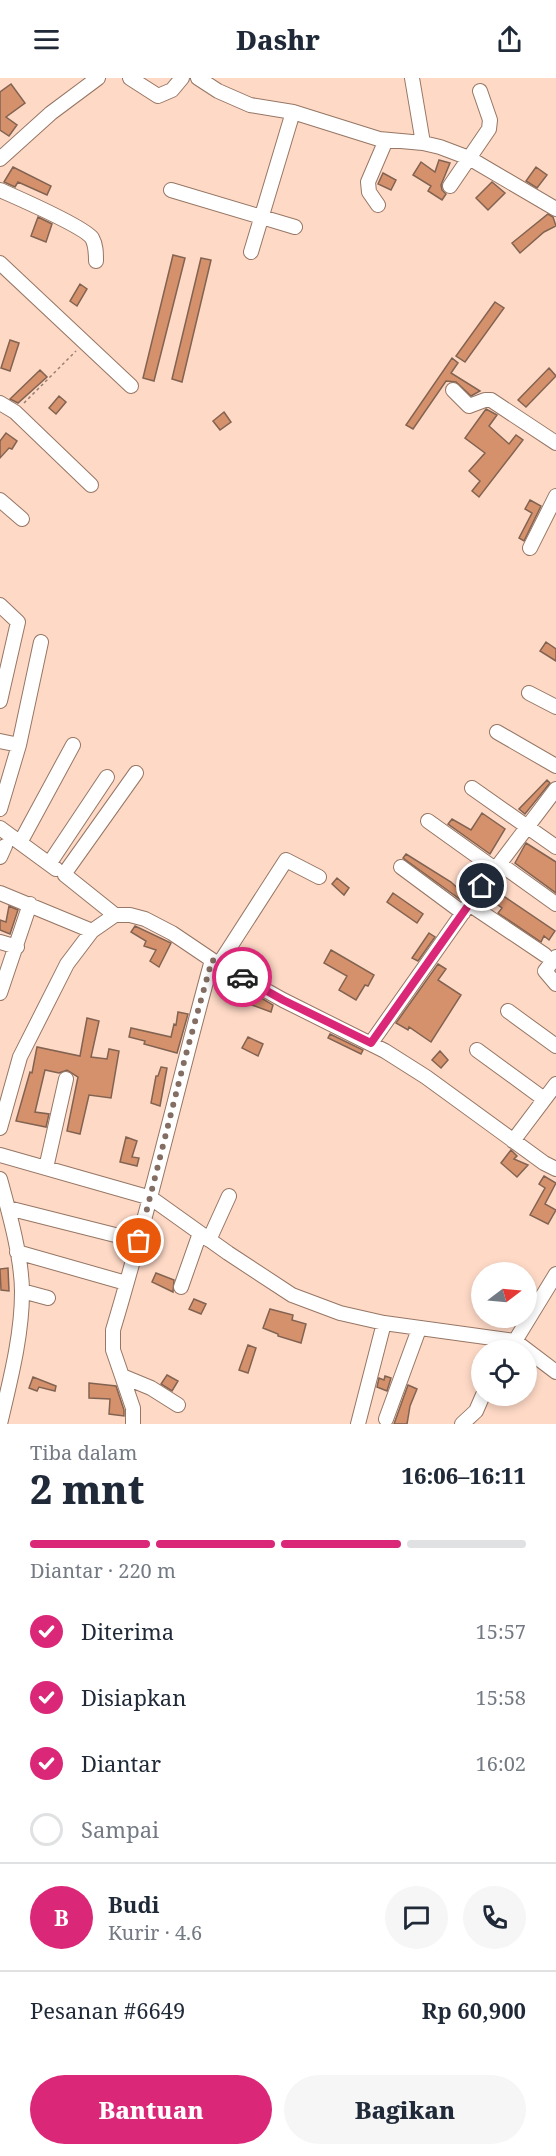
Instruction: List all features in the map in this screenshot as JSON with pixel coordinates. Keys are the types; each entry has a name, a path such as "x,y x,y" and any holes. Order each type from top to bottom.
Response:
{"street":[{"path":"0,159 51,113 98,78"},
{"path":"130,78 158,96 172,90 182,78"},
{"path":"198,78 218,91 250,105 293,112 386,140 440,147 469,158 556,209"},
{"path":"412,78 423,143"},
{"path":"450,186 489,129 490,120 480,91"},
{"path":"251,252 293,112"},
{"path":"378,205 369,192 368,182 386,140"},
{"path":"0,190 67,222 90,236 96,250 96,261"},
{"path":"171,190 295,227"},
{"path":"0,263 131,386"},
{"path":"453,390 469,406 484,400 491,400 556,443"},
{"path":"0,403 15,412 91,485"},
{"path":"530,548 556,496"},
{"path":"0,500 22,519"},
{"path":"0,605 18,622 0,701"},
{"path":"0,809 19,745 41,642"},
{"path":"529,693 556,707"},
{"path":"497,732 556,766"},
{"path":"0,741 19,745"},
{"path":"21,841 73,744"},
{"path":"65,875 136,773"},
{"path":"49,864 107,777"},
{"path":"472,788 556,847"},
{"path":"371,1043 466,908 556,789"},
{"path":"428,821 556,904"},
{"path":"0,828 21,841 116,915"},
{"path":"133,1424 133,1408 113,1350 113,1330 151,1198 185,1058 216,962 286,860 319,877"},
{"path":"401,867 466,908 550,956 545,971 556,984"},
{"path":"0,893 92,931"},
{"path":"0,993 30,904"},
{"path":"0,1128 4,1100 20,1056 67,964 92,931 116,915 130,915 145,919 172,933 216,962 283,1000 371,1043 426,1077 513,1141 556,1169"},
{"path":"0,942 17,947"},
{"path":"508,1011 556,1046"},
{"path":"477,1050 544,1099"},
{"path":"46,1168 66,1079"},
{"path":"513,1141 556,1084"},
{"path":"0,1155 151,1198 292,1295 340,1313 484,1340"},
{"path":"0,1179 8,1209 6,1228 17,1252 22,1291 0,1424"},
{"path":"181,1287 205,1237 229,1196"},
{"path":"8,1209 139,1241"},
{"path":"17,1252 126,1283"},
{"path":"510,1340 556,1274"},
{"path":"22,1291 48,1298"},
{"path":"358,1424 384,1323"},
{"path":"386,1419 419,1329"},
{"path":"537,1361 556,1372"},
{"path":"122,1376 151,1388 178,1405"},
{"path":"462,1424 478,1406"}],"path":[{"path":"15,412 84,342"}],"building":[{"path":"11,84 25,103 6,117 17,125 9,136 0,130 0,92"},
{"path":"439,160 450,163 441,185 446,194 442,200 428,191 431,186 413,175 421,162 435,172"},
{"path":"13,167 51,186 47,195 18,182 15,187 4,182"},
{"path":"536,167 547,175 537,188 526,181"},
{"path":"383,173 396,180 391,190 378,184"},
{"path":"492,182 505,193 488,210 476,198"},
{"path":"548,214 553,217 556,226 544,232 520,253 512,243"},
{"path":"38,217 52,224 46,242 31,236"},
{"path":"173,255 185,258 154,381 143,378"},
{"path":"201,258 211,260 182,382 172,379"},
{"path":"80,284 87,289 77,306 70,301"},
{"path":"495,302 504,308 465,362 456,356"},
{"path":"10,340 19,343 10,371 1,368"},
{"path":"452,358 458,363 451,373 480,391 471,396 456,382 446,381 413,429 406,425"},
{"path":"549,368 556,376 526,407 518,400"},
{"path":"40,370 47,377 18,403 10,399"},
{"path":"59,396 66,402 56,414 49,408"},
{"path":"486,409 497,415 489,426 509,444 516,435 523,440 479,497 472,491 480,481 469,471 485,453 465,438"},
{"path":"224,412 231,422 220,430 213,421"},
{"path":"6,433 17,441 12,449 9,448 0,458 0,441"},
{"path":"530,500 541,506 524,541 519,538 532,513 525,509"},
{"path":"546,642 556,649 556,661 540,651"},
{"path":"547,780 550,783 525,814 519,809"},
{"path":"482,813 505,829 490,854 448,824 452,819 471,830"},
{"path":"526,843 556,862 556,893 515,863"},
{"path":"406,854 451,882 465,895 461,900 403,858"},
{"path":"337,878 349,888 344,895 332,884"},
{"path":"493,889 555,931 549,940 544,936 541,942 498,913 502,908 487,897"},
{"path":"393,893 423,914 417,923 387,902"},
{"path":"9,906 18,910 10,934 0,930 0,920 6,922"},
{"path":"135,926 171,943 159,967 150,961 156,950 144,946 146,941 131,932"},
{"path":"429,933 435,937 418,961 412,958"},
{"path":"331,950 374,975 356,1000 339,990 347,976 324,963"},
{"path":"438,964 446,969 438,980 461,995 431,1042 409,1027 408,1030 396,1023"},
{"path":"253,993 273,1005 271,1012 249,1004"},
{"path":"178,1012 188,1014 177,1053 144,1044 145,1041 129,1037 131,1028 171,1037"},
{"path":"87,1018 99,1021 91,1057 107,1059 109,1049 119,1051 111,1098 89,1095 80,1134 67,1131 78,1077 67,1070 59,1073 45,1070 35,1112 49,1114 46,1127 16,1121 30,1072 32,1073 37,1047 80,1056"},
{"path":"330,1034 363,1050 361,1054 328,1038"},
{"path":"248,1037 263,1044 258,1056 242,1048"},
{"path":"440,1051 448,1060 441,1068 432,1060"},
{"path":"161,1067 167,1068 160,1106 151,1103 156,1076"},
{"path":"126,1137 137,1141 132,1157 139,1158 137,1166 120,1162"},
{"path":"511,1150 517,1156 514,1159 528,1165 517,1177 501,1163"},
{"path":"544,1176 556,1183 545,1204 556,1210 548,1224 530,1215 545,1188 539,1184"},
{"path":"8,1268 9,1291 1,1290 0,1269"},
{"path":"156,1273 174,1280 173,1292 152,1282"},
{"path":"194,1299 206,1304 201,1314 189,1309"},
{"path":"270,1309 293,1315 292,1320 306,1324 301,1343 278,1336 263,1328"},
{"path":"248,1345 256,1348 248,1373 239,1370"},
{"path":"167,1375 178,1381 172,1391 161,1384"},
{"path":"385,1376 391,1378 387,1391 377,1387 379,1378 384,1380"},
{"path":"33,1377 56,1386 55,1391 39,1387 37,1391 29,1388"},
{"path":"89,1383 116,1386 124,1416 109,1414 110,1399 89,1398"},
{"path":"408,1385 417,1389 410,1406 407,1424 394,1424"}],"way so far":[{"path":"139,1241 212,960 242,977"}],"route":[{"path":"242,977 283,1000 371,1043 482,886"}]}
